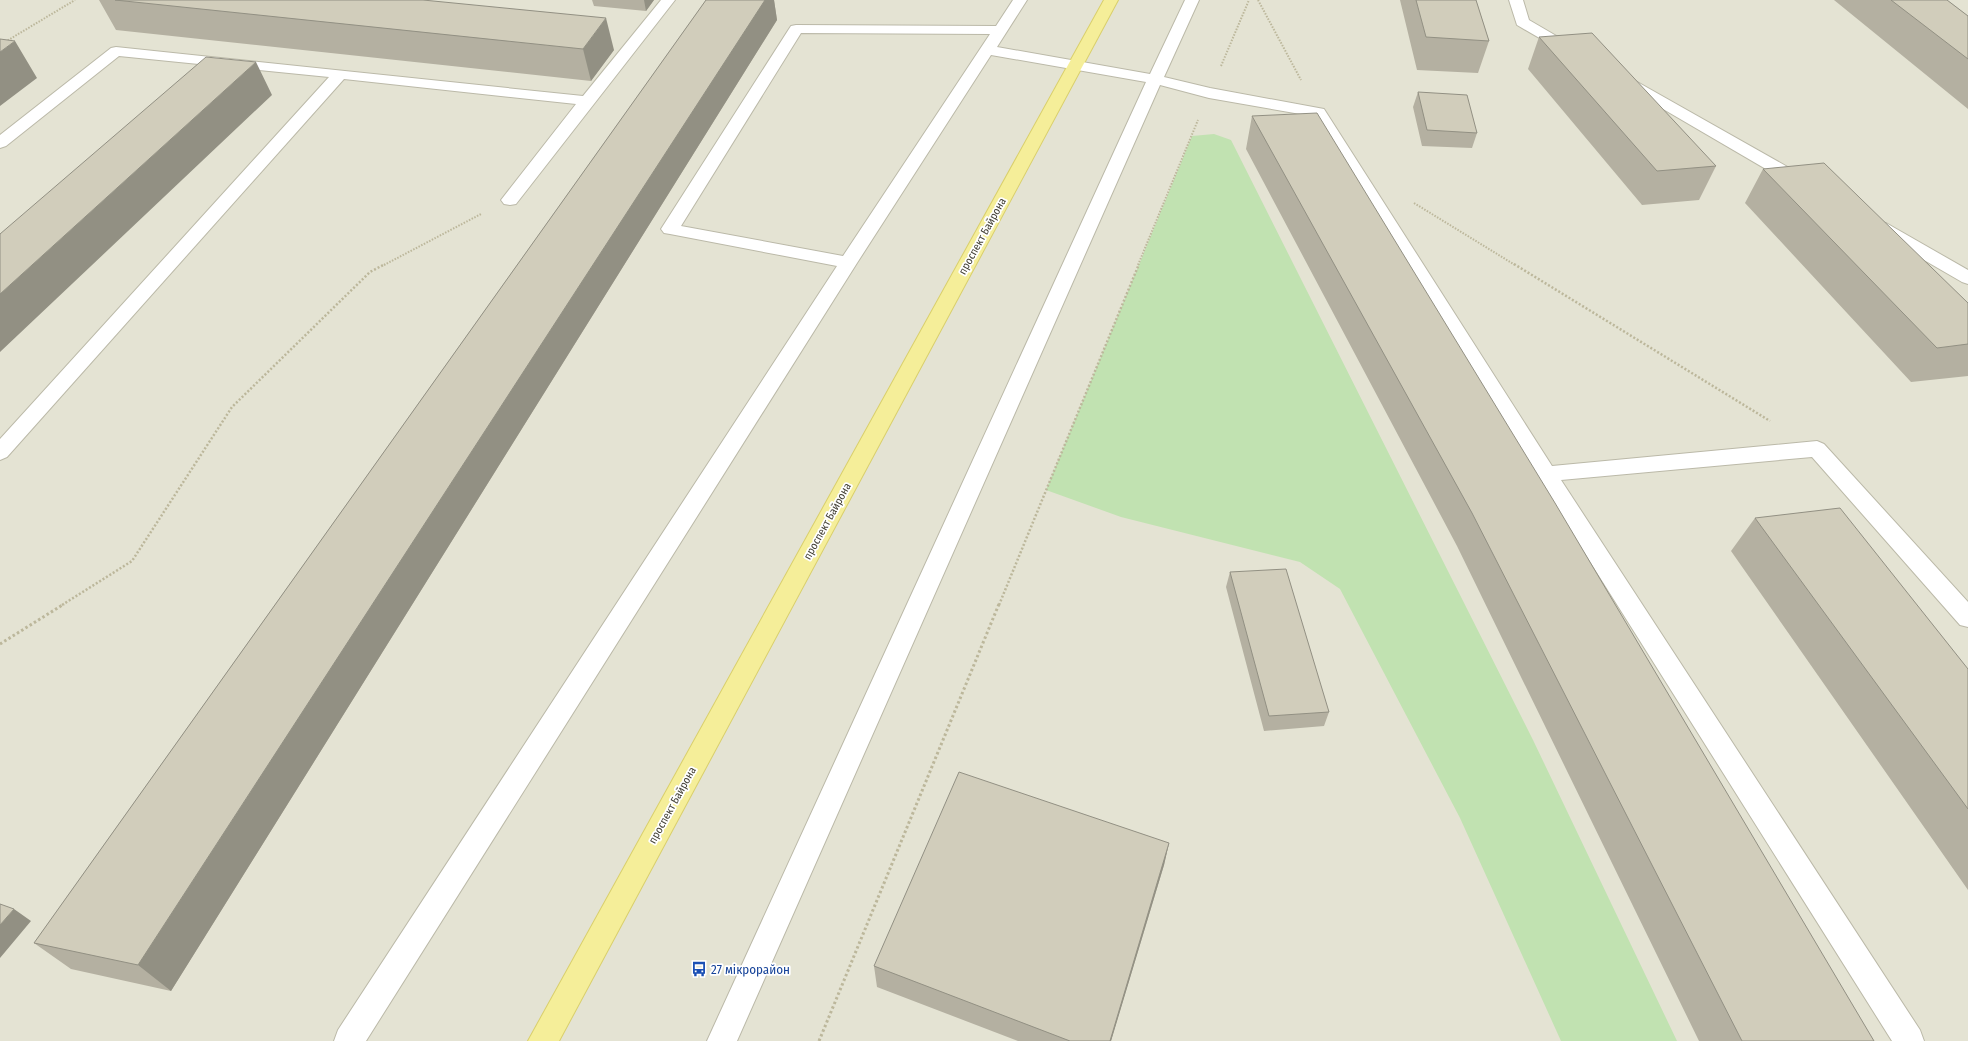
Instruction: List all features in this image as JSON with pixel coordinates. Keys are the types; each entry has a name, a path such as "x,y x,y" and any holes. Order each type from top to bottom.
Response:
{"main road":[{"name":"проспект Байрона","path":"543,1041 1111,0"}],"lane":[{"path":"510,200 668,0"},
{"path":"349,1041 848,263 1020,0"},
{"path":"722,1041 1155,79 1192,0"},
{"path":"1516,0 1522,22 1584,57"},
{"path":"848,263 670,229 796,29 999,30"},
{"path":"987,50 1155,79 1209,92 1318,112 1546,474 1909,1041"},
{"path":"0,143 116,51 340,74 587,102"},
{"path":"1611,73 1817,191"},
{"path":"0,452 340,74"},
{"path":"1865,219 1968,278"},
{"path":"1546,474 1816,449 1968,618"}],"path":[{"path":"0,45 75,0"},
{"path":"819,1041 1209,92 1249,0"},
{"path":"1258,0 1318,112"},
{"path":"0,644 132,561 232,407 370,272 510,200"},
{"path":"1411,201 1816,449"}],"shaded area":[{"path":"0,0 1968,0 1968,1041 0,1041"}],"green space":[{"path":"1214,134 1231,140 1533,740 1677,1041 1561,1041 1460,818 1340,589 1300,562 1121,517 1046,490 1192,136"}],"building":[{"path":"115,0 423,0 606,18 583,49"},
{"path":"706,0 765,0 138,965 34,943"},
{"path":"1416,0 1476,0 1489,41 1426,37"},
{"path":"1891,0 1947,0 1968,16 1968,59"},
{"path":"1592,33 1716,166 1657,171 1539,37"},
{"path":"0,39 15,41 0,52"},
{"path":"206,57 256,62 0,294 0,234"},
{"path":"1418,92 1467,95 1477,133 1427,130"},
{"path":"1317,113 1555,503 1874,1041 1742,1041 1472,513 1252,116"},
{"path":"1824,163 1968,303 1968,344 1937,348 1763,169"},
{"path":"1840,508 1968,669 1968,809 1755,518"},
{"path":"1286,569 1329,712 1269,716 1230,572"},
{"path":"959,772 1169,843 1110,1041 1070,1041 874,966"},
{"path":"0,904 14,909 0,925"}],"place":[{"name":"27 мікрорайон","path":"699,969"}]}
